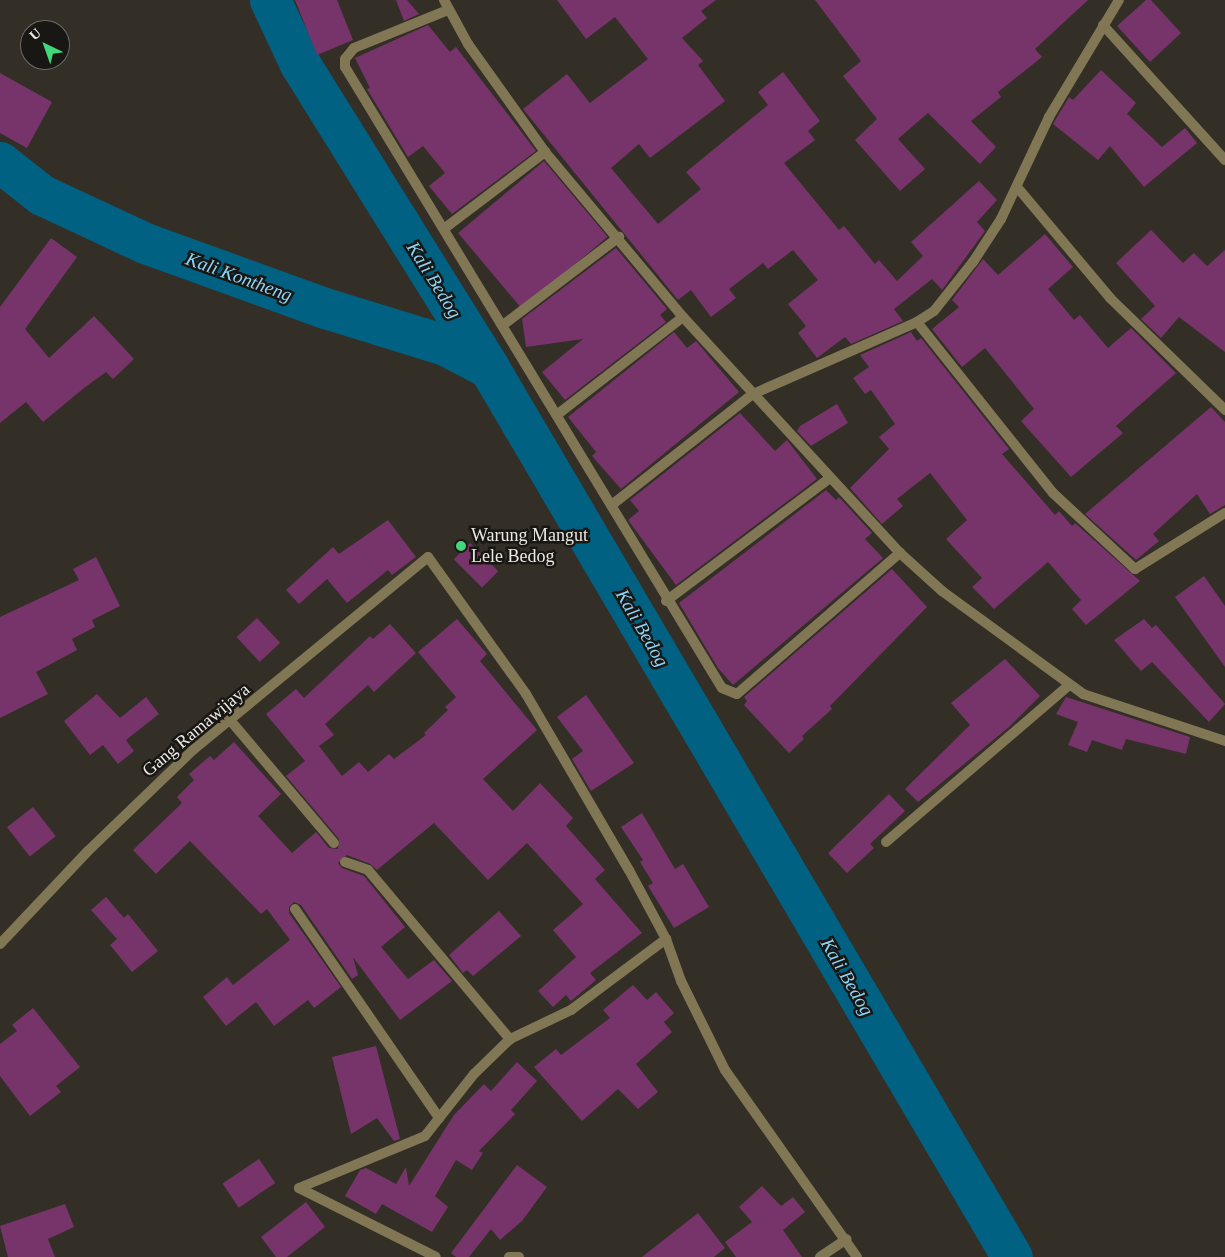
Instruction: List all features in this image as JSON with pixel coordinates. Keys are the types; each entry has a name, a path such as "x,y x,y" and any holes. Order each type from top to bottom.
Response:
{"street":[{"path":"612,504 753,394 916,322 934,310 973,262 1017,186 1049,117 1119,0"},
{"path":"900,553 737,694 722,688 666,601 612,504 558,414 345,67 345,59 354,48 446,5 545,152 619,237 683,318 900,553 942,591 1083,694 1225,741"},
{"path":"1103,25 1225,160"},
{"path":"445,228 545,152"},
{"path":"1017,186 1110,298 1225,410"},
{"path":"503,325 619,237"},
{"path":"558,414 683,318"},
{"path":"916,322 1053,493 1135,569 1225,513"},
{"path":"666,601 830,478"},
{"name":"Gang Ramawijaya","path":"0,944 130,808 230,720 428,557 526,694 666,939"},
{"path":"886,842 1069,685"},
{"path":"230,720 334,844"},
{"path":"345,862 368,870 510,1039"},
{"path":"295,909 439,1118"},
{"path":"436,1257 299,1188 426,1136 474,1074 510,1039 571,1010 666,939 681,981 725,1070 857,1257"},
{"path":"820,1257 846,1239"},
{"path":"509,1257 519,1257"}],"building":[{"path":"295,0 337,0 353,40 317,55"},
{"path":"396,0 407,0 419,14 404,21"},
{"path":"557,0 716,0 701,11 707,18 682,38 703,61 698,65 725,101 650,158 639,144 611,168 658,224 701,189 686,172 768,105 758,92 783,72 820,121 808,131 815,140 784,163 839,230 844,226 875,264 879,260 897,281 923,256 911,242 979,181 997,200 977,222 985,231 942,290 932,279 894,309 903,321 851,344 845,337 817,358 798,333 806,326 788,304 818,280 793,250 768,269 763,263 729,289 736,298 711,317 691,290 678,300 523,109 567,74 590,103 648,59 615,17 586,39"},
{"path":"815,0 1088,0 1035,49 1042,57 998,92 1001,97 971,121 996,147 980,164 928,113 898,139 925,169 900,191 855,140 877,119 843,76 861,61"},
{"path":"1146,0 1151,0 1181,33 1150,62 1117,26"},
{"path":"428,25 450,52 456,47 536,151 452,214 429,186 445,173 423,146 408,157 367,89 370,88 355,58"},
{"path":"1101,70 1136,103 1127,114 1162,147 1185,128 1197,143 1144,187 1110,146 1098,160 1053,124 1069,97 1073,100"},
{"path":"0,73 52,102 27,148 0,133"},
{"path":"544,161 608,237 522,309 458,233"},
{"path":"1151,230 1183,263 1194,253 1207,266 1225,250 1225,352 1179,317 1161,338 1141,319 1155,306 1116,263"},
{"path":"1045,234 1073,267 1048,289 1074,320 1080,315 1108,348 1131,328 1176,373 1116,426 1123,433 1071,477 1021,421 1034,409 985,348 962,367 932,329 959,307 952,300 983,259 998,275"},
{"path":"51,238 77,257 25,329 49,358 94,316 134,359 113,379 106,372 43,422 26,402 0,423 0,307"},
{"path":"616,248 667,309 660,315 666,322 565,400 542,372 583,339 526,347 522,319"},
{"path":"674,332 687,348 696,341 739,392 621,489 592,456 596,452 568,417"},
{"path":"911,332 917,341 921,338 1009,449 1002,454 1055,515 1059,511 1072,526 1075,523 1140,581 1086,625 1072,609 1081,600 1048,562 994,609 972,587 982,578 946,539 967,520 930,473 897,499 903,506 882,524 850,488 889,449 879,437 895,424 871,390 865,394 853,378 869,367 860,355"},
{"path":"837,404 848,423 811,446 797,431 800,426"},
{"path":"1211,407 1225,422 1225,505 1210,514 1197,494 1153,534 1159,541 1136,560 1085,514"},
{"path":"740,413 775,451 787,440 817,479 676,585 628,520 639,511 630,500"},
{"path":"826,490 836,500 839,497 872,533 865,539 883,558 733,685 718,668 679,603"},
{"path":"388,520 416,557 392,575 388,570 347,603 327,579 299,604 286,590 333,547 339,554"},
{"path":"470,543 498,571 482,588 454,559"},
{"path":"96,557 120,606 92,620 95,627 72,639 77,650 36,672 48,694 0,718 0,617 79,580 73,569"},
{"path":"892,569 927,607 830,706 832,709 802,736 804,739 789,753 744,705 747,701 744,697"},
{"path":"1204,576 1225,606 1225,667 1175,597"},
{"path":"257,618 280,643 260,662 237,637"},
{"path":"457,619 487,654 480,661 537,730 483,779 513,811 540,783 573,818 566,826 605,870 595,879 642,933 590,973 596,980 571,1001 566,995 553,1007 538,991 576,957 553,930 583,904 527,843 488,880 434,823 377,870 370,864 347,855 338,863 342,868 364,876 405,927 381,947 408,979 434,960 452,981 400,1020 353,957 358,975 352,979 301,905 294,902 289,907 289,913 341,987 314,1008 308,1000 274,1026 256,1002 226,1026 203,997 227,977 233,985 290,940 267,909 261,914 190,841 156,874 133,850 182,803 177,797 194,780 189,774 210,756 214,760 234,742 281,794 258,816 292,853 316,832 329,848 338,849 339,839 286,776 305,761 266,714 296,689 304,698 370,636 373,639 390,624 416,653 374,692 368,685 325,724 334,735 319,746 342,776 359,762 368,772 389,754 394,759 426,735 424,733 448,710 445,707 456,697 418,652"},
{"path":"1144,619 1152,628 1156,625 1225,704 1209,722 1152,662 1141,671 1114,640"},
{"path":"1005,659 1040,696 1009,727 918,802 905,789 970,725 951,703"},
{"path":"97,694 120,718 146,697 159,714 126,740 134,751 118,764 103,745 90,755 64,721"},
{"path":"586,695 634,763 591,791 572,759 583,751 557,717"},
{"path":"1066,697 1190,737 1186,754 1126,739 1122,750 1092,740 1087,752 1068,745 1078,722 1056,714"},
{"path":"889,794 905,811 870,844 874,848 847,873 828,853"},
{"path":"33,807 56,836 30,856 7,827"},
{"path":"642,813 675,869 683,864 709,907 674,928 648,886 653,883 640,862 643,860 621,827"},
{"path":"106,897 124,918 128,914 158,951 132,972 110,945 117,939 91,910"},
{"path":"499,911 521,936 473,976 467,970 463,973 449,955"},
{"path":"633,985 647,1000 656,992 674,1013 664,1022 672,1032 636,1064 658,1092 638,1109 618,1089 582,1121 534,1067 556,1049 561,1055 610,1018 603,1010"},
{"path":"33,1008 80,1067 56,1086 61,1092 30,1116 0,1076 0,1044 17,1031 12,1025"},
{"path":"376,1046 400,1139 394,1141 377,1118 351,1134 332,1057"},
{"path":"517,1062 537,1081 511,1110 515,1114 479,1151 483,1153 472,1170 456,1160 435,1196 448,1207 432,1232 382,1204 376,1214 345,1196 360,1170 366,1168 396,1184 406,1167 409,1186 454,1115 484,1084 491,1091"},
{"path":"259,1159 275,1183 239,1208 223,1184"},
{"path":"517,1165 547,1187 522,1221 500,1240 491,1229 469,1257 456,1257 451,1253"},
{"path":"762,1186 781,1206 793,1197 805,1212 783,1230 802,1257 736,1257 725,1242 752,1222 739,1207"},
{"path":"306,1202 325,1227 287,1257 276,1257 261,1237"},
{"path":"65,1204 74,1227 48,1239 55,1257 8,1257 0,1226"},
{"path":"698,1213 725,1248 714,1257 642,1257"}],"waterway":[{"name":"Kali Bedog","path":"270,0 300,64 489,368 1012,1257"},
{"name":"Kali Kontheng","path":"0,162 42,195 145,243 325,308 445,345 489,368"}],"place":[{"name":"Warung Mangut Lele Bedog","path":"461,546"}]}
